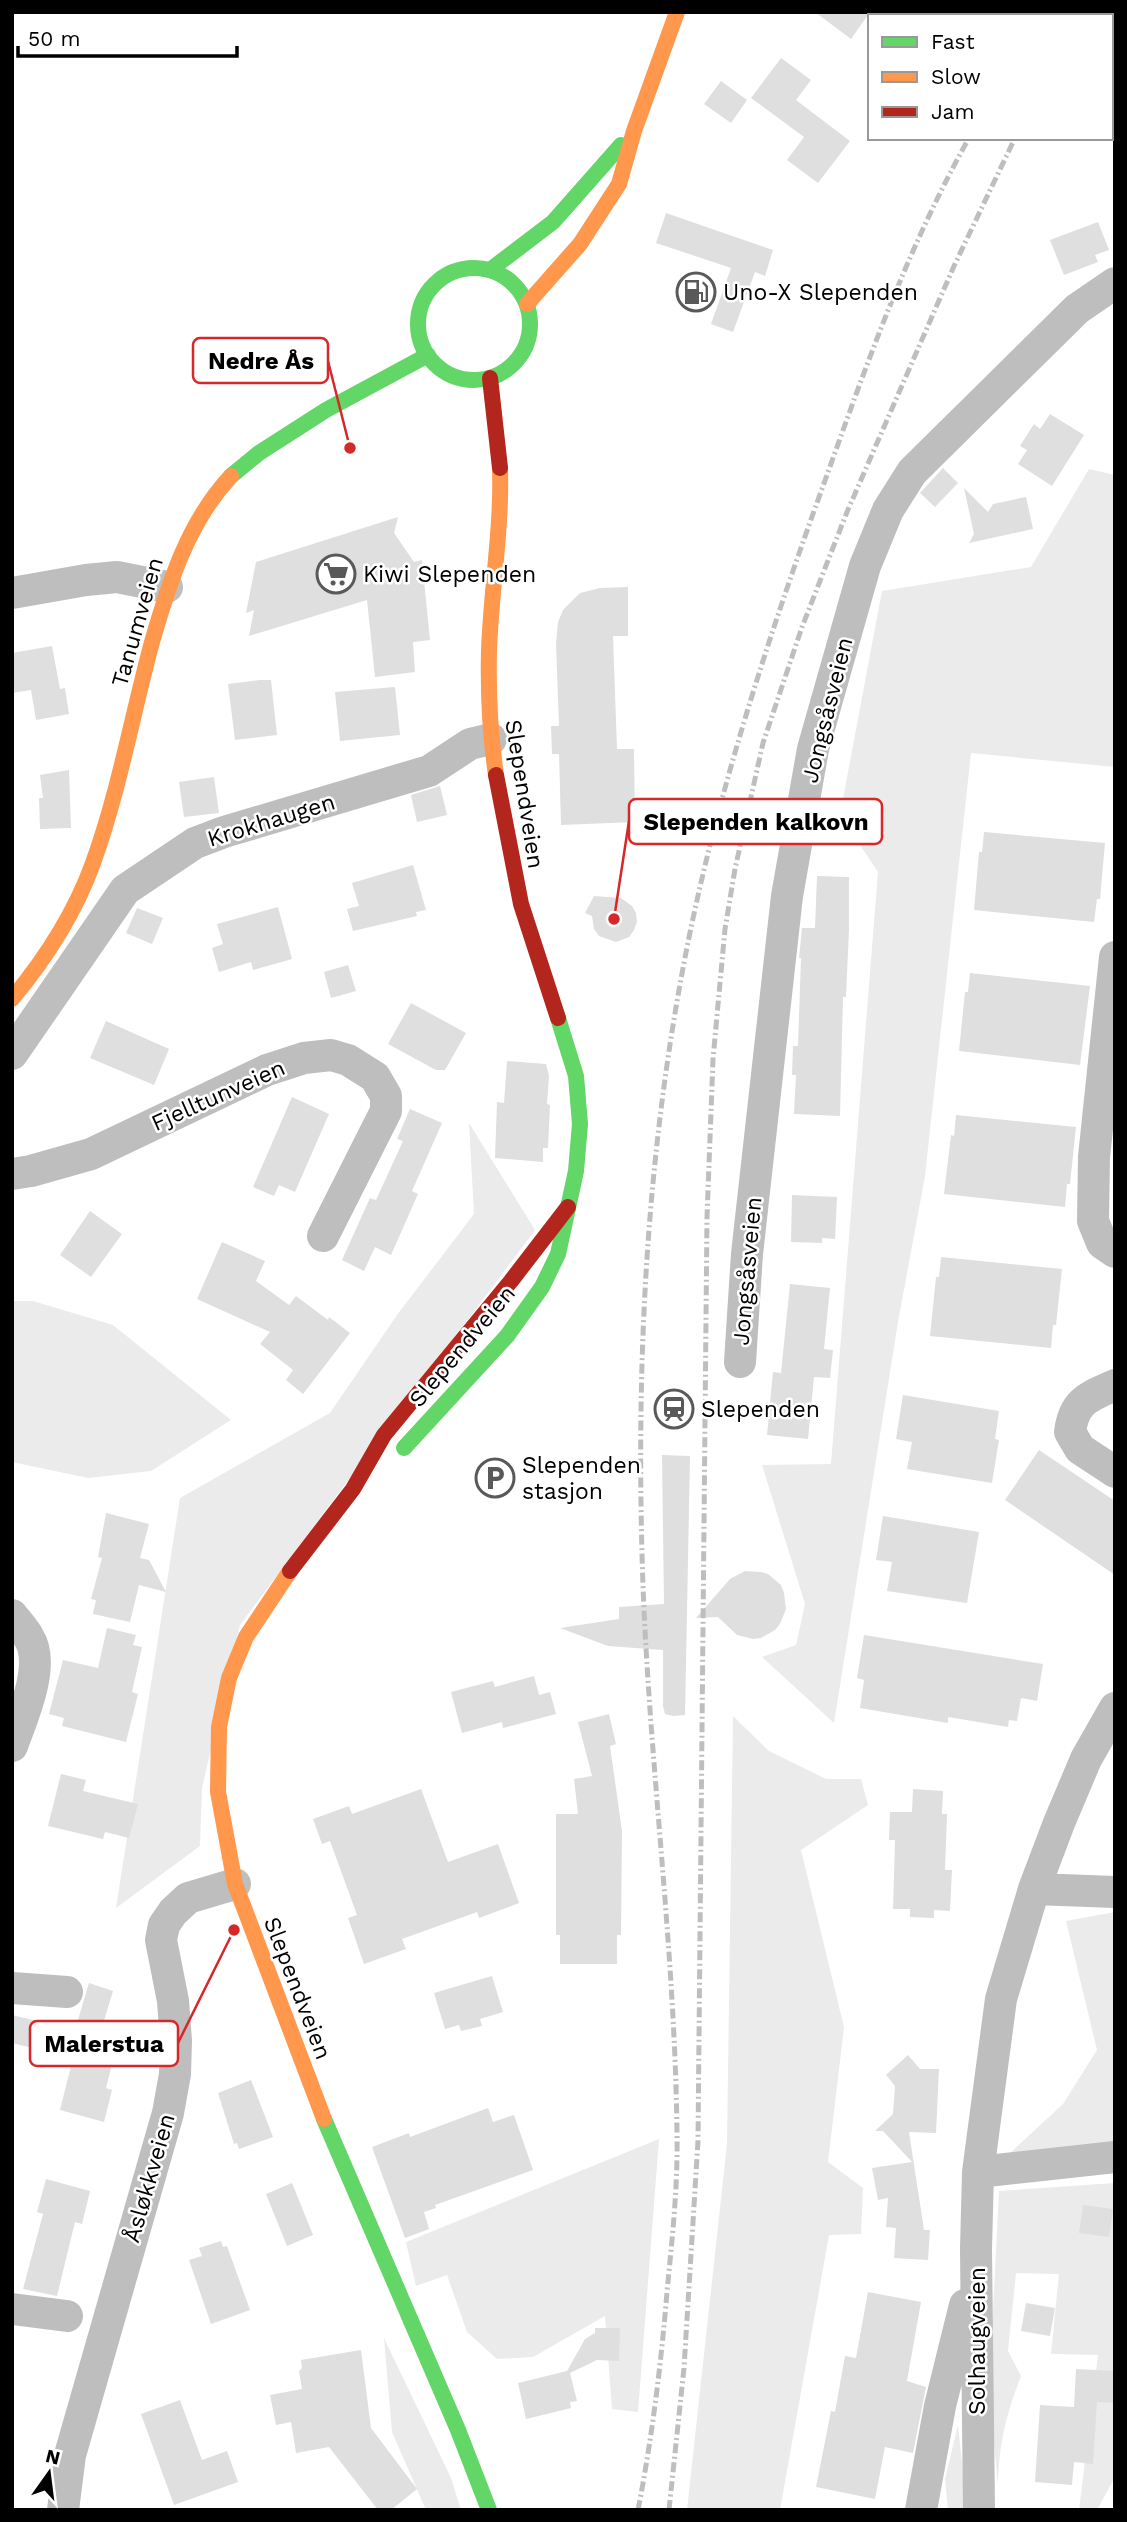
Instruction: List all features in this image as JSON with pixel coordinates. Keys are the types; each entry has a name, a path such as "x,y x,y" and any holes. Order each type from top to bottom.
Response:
{"main road":[{"path":"527,304 580,244 619,184 634,131 677,12"},
{"path":"490,270 553,222 634,131"},
{"path":"456,270 490,270 506,277 519,289 527,304 530,333 526,347 506,370 490,378 473,380 455,377 440,368 428,355 420,340 418,323 421,305 429,290 441,278 456,270"},
{"name":"Tanumveien","path":"12,999 41,961 62,926 93,864 167,587 190,532 204,509 228,480 258,453 352,394 428,355"},
{"name":"Slependveien","path":"353,1489 388,1461 494,1350 531,1302 556,1259 581,1147 580,1101 576,1076 521,904 500,803 491,739 489,651 501,503 500,463 490,378"},
{"name":"Slependveien","path":"488,2510 468,2451 335,2147 235,1884 222,1820 217,1769 219,1727 229,1678 246,1637 260,1614 353,1489 384,1435 568,1208"}],"street":[{"name":"Jongsåsveien","path":"740,1362 747,1254 787,896 813,749 865,566 888,510 912,472 1077,309 1115,283"},
{"path":"12,593 117,577 167,587"},
{"name":"Krokhaugen","path":"12,1054 107,913 125,890 147,874 195,843 223,832 429,771 470,744 491,739"},
{"path":"1115,957 1094,1157 1093,1221 1102,1243 1115,1252"},
{"name":"Fjelltunveien","path":"12,1174 91,1154 267,1070 304,1058 331,1055 348,1060 375,1077 386,1096 386,1111 323,1236"},
{"path":"1115,1385 1086,1398 1072,1416 1070,1432 1080,1449 1115,1472"},
{"path":"12,1615 31,1640 35,1668 27,1706 12,1746"},
{"name":"Solhaugveien","path":"979,2510 976,2249 978,2172 1001,1999 1034,1889 1086,1759 1115,1708"},
{"name":"Åsløkkveien","path":"63,2510 70,2455 168,2113 175,2074 173,2001 161,1940 164,1925 188,1898 235,1884"},
{"path":"1034,1889 1115,1892"},
{"path":"12,1988 67,1993"},
{"path":"978,2172 1115,2157"},
{"path":"921,2510 940,2406 976,2249"},
{"path":"12,2309 67,2316"}],"shaded area":[{"path":"1089,469 1115,475 1115,767 971,753 925,1176 898,1322 834,1723 762,1657 796,1645 805,1604 762,1465 831,1464 878,872 840,815 882,591 1031,567"},
{"path":"469,1123 535,1230 240,1625 202,1788 200,1846 116,1908 180,1498 330,1413 397,1315 474,1214"},
{"path":"12,1301 33,1301 113,1325 231,1420 151,1471 88,1478 12,1462"},
{"path":"733,1716 769,1751 826,1779 861,1779 868,1805 801,1850 844,2027 828,2162 863,2188 861,2234 829,2235 780,2510 687,2510 727,2144"},
{"path":"1115,1912 1115,2143 1009,2154 1063,2104 1097,2050 1066,1921"},
{"path":"659,2139 638,2412 612,2409 605,2316 533,2357 497,2359 467,2332 447,2275 416,2286 406,2242"},
{"path":"1115,2183 1115,2477 1097,2510 1079,2510 1098,2355 1051,2354 1059,2274 1016,2273 1008,2351 1021,2376 1004,2429 998,2485 989,2389 999,2191"},
{"path":"384,2338 451,2478 461,2510 426,2510 392,2432"},
{"path":"958,2425 967,2510 948,2510 945,2479"}],"building":[{"path":"815,12 870,12 851,39"},
{"path":"781,58 811,80 796,100 850,141 818,183 787,160 804,137 751,98"},
{"path":"721,81 747,100 731,123 704,104"},
{"path":"666,213 773,250 765,276 755,272 733,332 711,324 731,268 656,243"},
{"path":"1098,222 1109,250 1095,255 1098,262 1064,275 1050,240"},
{"path":"1050,414 1084,435 1052,486 1018,464 1027,450 1020,446 1034,424 1040,429"},
{"path":"943,468 958,483 935,507 920,493"},
{"path":"964,488 988,512 993,504 1026,497 1033,529 969,543 974,534"},
{"path":"398,517 394,533 414,562 422,560 430,640 413,642 415,672 375,677 367,600 249,636 254,610 246,613 256,562"},
{"path":"628,587 628,636 613,636 617,749 634,749 635,822 561,825 559,754 552,754 551,726 559,726 556,643 558,622 563,610 580,593 600,588"},
{"path":"52,646 60,689 65,688 69,714 36,720 31,690 12,693 12,653"},
{"path":"271,680 277,735 235,740 228,684"},
{"path":"395,687 400,735 340,741 335,692"},
{"path":"69,770 71,828 40,829 39,798 43,798 40,775"},
{"path":"214,777 219,813 184,817 179,782"},
{"path":"440,786 447,815 417,822 411,795"},
{"path":"984,832 1105,843 1100,899 1097,899 1094,922 974,910 979,852 982,852"},
{"path":"413,865 426,910 416,912 417,916 353,931 347,909 359,906 352,883"},
{"path":"817,876 849,877 840,1116 794,1114 796,1075 792,1075 793,1046 798,1046 799,958 802,928 815,928"},
{"path":"594,896 621,898 632,906 637,922 629,937 616,942 599,936 594,929 592,916 585,913"},
{"path":"278,907 292,959 253,970 251,962 219,972 212,948 223,944 217,924"},
{"path":"137,908 163,918 152,944 126,933"},
{"path":"348,965 356,991 331,998 324,972"},
{"path":"970,973 1090,986 1080,1065 959,1051 965,992 968,992"},
{"path":"411,1003 466,1033 445,1070 436,1070 388,1044"},
{"path":"106,1021 169,1049 154,1085 90,1058"},
{"path":"507,1061 546,1064 549,1076 547,1104 550,1105 548,1148 543,1148 543,1162 495,1158 497,1102 504,1103"},
{"path":"292,1097 329,1114 295,1192 279,1185 274,1196 253,1187"},
{"path":"410,1109 442,1123 412,1191 418,1194 391,1255 375,1247 364,1271 342,1260 370,1198 376,1200 403,1141 397,1139"},
{"path":"956,1115 1076,1127 1065,1207 944,1194"},
{"path":"792,1195 837,1197 835,1239 822,1238 822,1243 791,1242"},
{"path":"90,1211 122,1234 91,1277 60,1255"},
{"path":"222,1242 265,1261 256,1281 289,1305 296,1296 350,1333 303,1394 286,1380 293,1370 260,1344 270,1332 197,1299"},
{"path":"941,1257 1062,1269 1051,1348 930,1336 936,1277 939,1277"},
{"path":"790,1284 830,1288 824,1349 833,1350 830,1378 814,1377 808,1439 767,1435 773,1372 781,1373"},
{"path":"903,1395 999,1411 995,1439 999,1440 992,1483 907,1469 912,1442 896,1439"},
{"path":"1039,1450 1115,1501 1115,1575 1005,1500"},
{"path":"662,1455 690,1456 685,1715 673,1716 665,1714 663,1706 663,1650 608,1646 560,1628 619,1619 619,1607 664,1604"},
{"path":"106,1513 149,1524 140,1558 149,1560 166,1592 139,1585 130,1622 93,1614 96,1600 91,1599 102,1558 98,1557"},
{"path":"883,1516 979,1532 967,1603 887,1591 892,1562 876,1560"},
{"path":"745,1571 768,1574 781,1585 784,1593 786,1609 780,1624 761,1638 737,1635 718,1617 696,1618 730,1579"},
{"path":"107,1628 136,1635 133,1645 142,1647 132,1692 138,1694 126,1742 62,1726 64,1718 49,1714 63,1660 98,1668"},
{"path":"864,1635 1043,1664 1037,1701 1021,1698 1017,1721 1009,1720 1008,1727 948,1717 948,1723 860,1708 864,1680 857,1678"},
{"path":"534,1676 539,1695 550,1692 556,1714 503,1728 502,1722 462,1733 451,1692 493,1681 495,1687"},
{"path":"609,1714 616,1744 610,1746 622,1831 621,1935 617,1935 617,1964 560,1964 560,1935 556,1935 556,1814 578,1814 574,1779 592,1776 578,1722"},
{"path":"61,1774 86,1780 83,1791 138,1804 129,1838 105,1832 103,1839 48,1826"},
{"path":"421,1789 448,1862 498,1844 519,1903 479,1918 477,1912 402,1939 406,1949 364,1964 348,1918 357,1915 330,1841 322,1844 313,1819 349,1806 352,1814"},
{"path":"913,1789 943,1791 942,1814 947,1814 945,1870 952,1870 950,1911 934,1910 934,1918 910,1917 910,1909 893,1909 895,1840 889,1840 890,1812 912,1812"},
{"path":"492,1976 503,2012 480,2019 482,2026 461,2031 459,2025 445,2029 434,1993"},
{"path":"89,1983 113,1991 96,2047 115,2052 106,2088 112,2090 104,2122 60,2110 73,2058 12,2043 12,2015 75,2030"},
{"path":"908,2055 920,2069 939,2069 936,2133 909,2132 924,2230 930,2230 928,2260 894,2258 896,2228 886,2227 888,2198 878,2200 872,2168 912,2162 883,2131 875,2131 893,2114 895,2086 886,2075"},
{"path":"251,2080 273,2137 239,2149 237,2143 234,2144 218,2093"},
{"path":"488,2108 493,2122 514,2115 533,2170 435,2205 436,2208 424,2212 429,2229 405,2238 372,2147 409,2133 410,2137"},
{"path":"46,2179 90,2191 82,2224 75,2222 57,2296 23,2289 43,2214 37,2212"},
{"path":"292,2183 313,2235 287,2246 266,2194"},
{"path":"1083,2205 1113,2209 1109,2237 1079,2233"},
{"path":"221,2241 223,2247 227,2246 250,2310 211,2324 189,2260 202,2256 199,2248"},
{"path":"868,2292 921,2302 907,2381 926,2387 913,2453 885,2447 875,2499 816,2487 831,2411 835,2412 845,2356 856,2358"},
{"path":"1026,2303 1055,2308 1050,2336 1021,2331"},
{"path":"595,2328 620,2328 619,2361 597,2360 570,2373 577,2401 570,2402 571,2408 526,2419 518,2383 567,2371 585,2339 595,2333"},
{"path":"361,2350 371,2428 417,2489 391,2510 378,2510 329,2447 296,2453 291,2422 276,2425 270,2395 302,2389 299,2371 302,2368 301,2360"},
{"path":"1076,2369 1114,2371 1113,2403 1097,2402 1093,2464 1074,2462 1072,2485 1035,2482 1040,2405 1074,2407"},
{"path":"180,2400 202,2460 227,2451 238,2482 174,2505 141,2414"}],"railway":[{"path":"638,2510 662,2347 677,2154 672,1997 646,1655 641,1511 645,1287 650,1212 667,1064 679,990 707,859 723,794 762,665 804,538 874,346 927,220 968,140"},
{"path":"669,2510 684,2368 698,2141 707,1217 713,1059 725,929 735,869 763,743 802,627 847,512 954,266 1014,140"}],"traffic: fast":[{"path":"490,270 553,222 621,145"},
{"path":"474,268 495,272 514,284 526,303 530,324 526,345 514,364 495,376 474,380 453,376 434,364 422,345 418,324 422,303 434,284 453,272 474,268"},
{"path":"231,476 259,453 326,410 428,355"},
{"path":"404,1448 507,1336 542,1287 558,1254 576,1171 580,1124 576,1076 558,1018"},
{"path":"324,2119 458,2430 489,2510"}],"traffic: slow":[{"path":"527,304 580,244 619,184 634,131 677,12"},
{"path":"496,775 489,666 500,468"},
{"path":"12,999 58,934 86,882 110,808 165,598 192,533 203,513 231,476"},
{"path":"290,1571 246,1637 229,1678 219,1727 218,1792 235,1884 324,2119"}],"traffic: jam":[{"path":"490,378 500,468"},
{"path":"496,775 521,904 558,1018"},
{"path":"290,1571 353,1489 384,1435 511,1281 568,1207"}],"place":[{"name":"Uno-X Slependen","path":"696,292"},
{"name":"Nedre Ås","path":"350,448"},
{"name":"Kiwi Slependen","path":"336,574"},
{"name":"Slependen kalkovn","path":"614,919"},
{"name":"Slependen","path":"674,1409"},
{"name":"Slependen stasjon","path":"495,1478"},
{"name":"Malerstua","path":"234,1930"}]}
